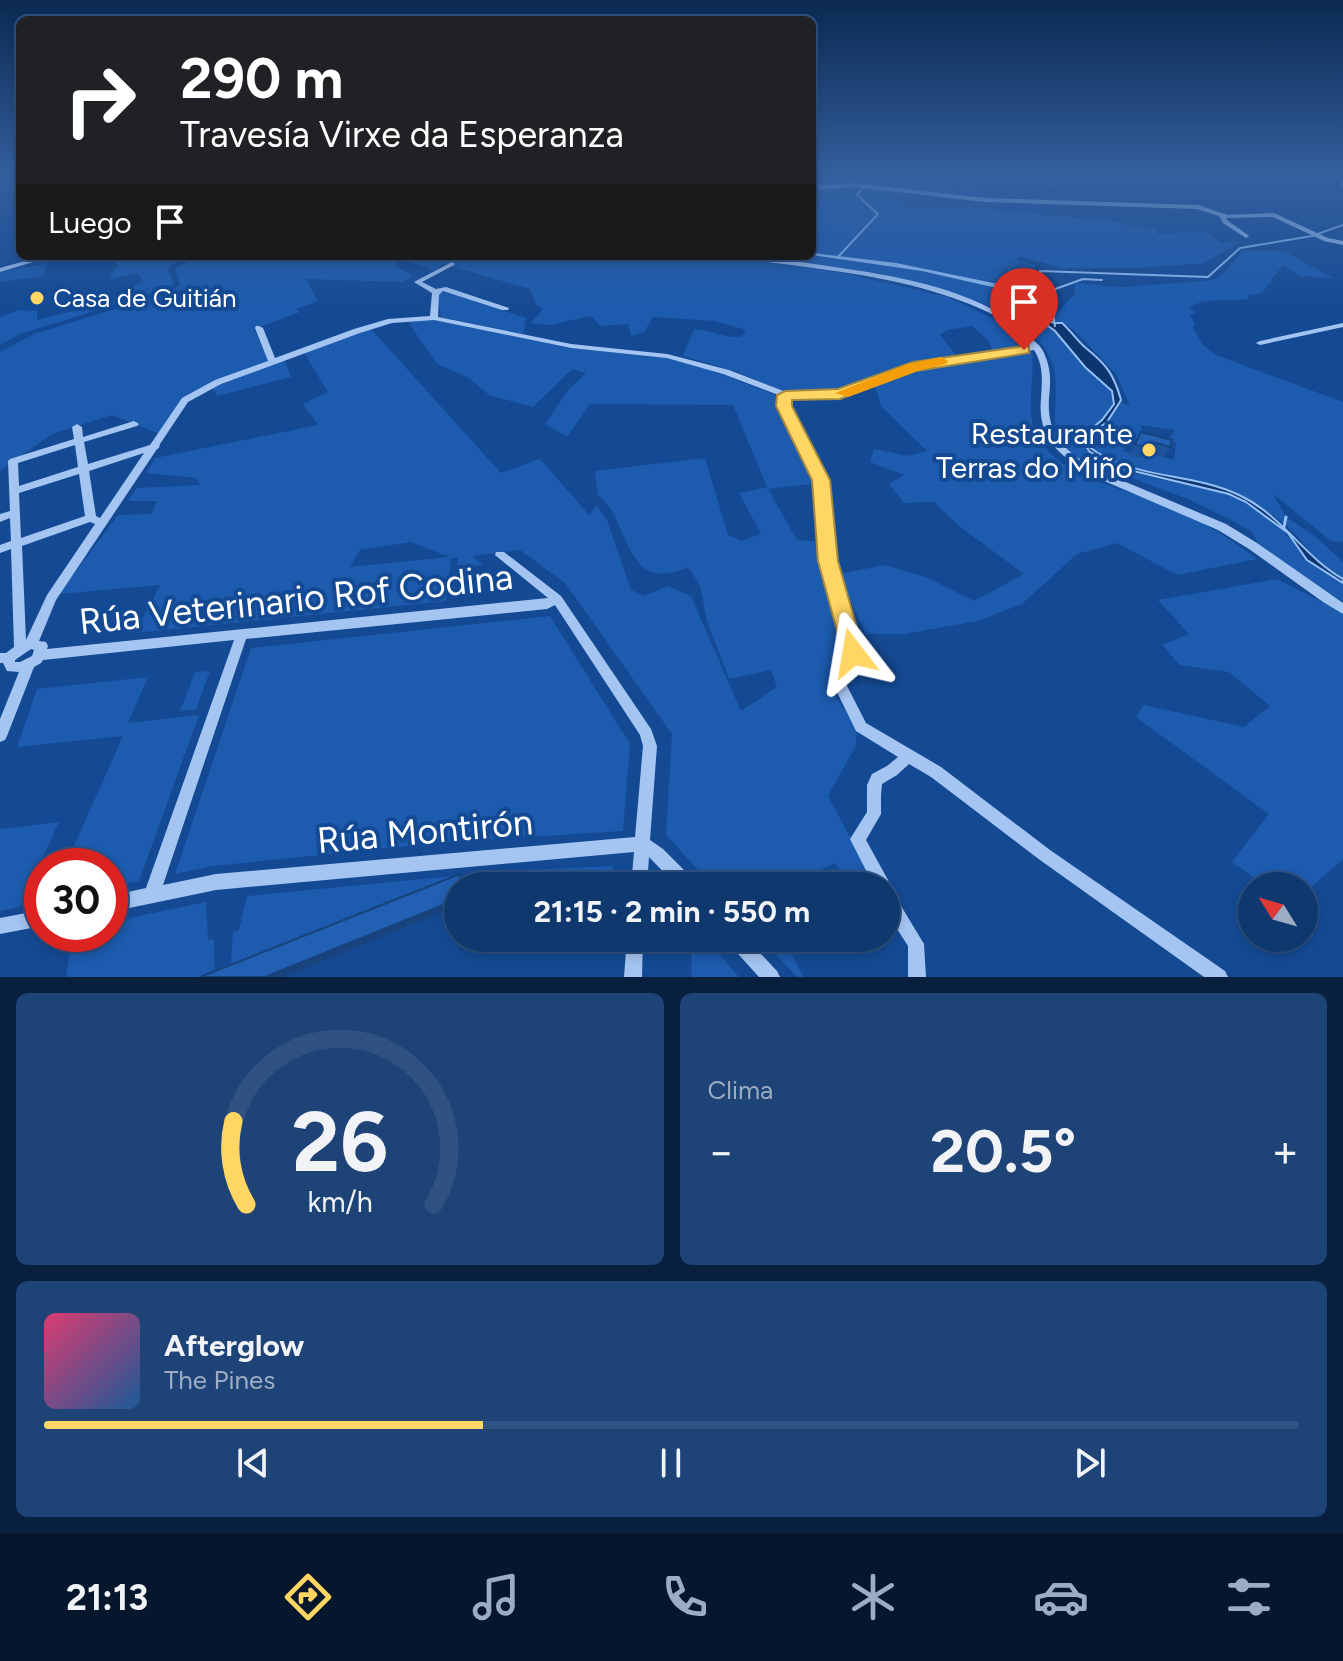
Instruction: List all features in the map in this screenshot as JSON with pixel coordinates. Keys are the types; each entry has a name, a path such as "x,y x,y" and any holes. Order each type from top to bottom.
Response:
{"street":[{"path":"1224,221 1246,236"},
{"path":"1285,221 1321,238 1343,243"},
{"path":"0,270 36,260"},
{"path":"769,260 851,271 950,294 1012,322 1037,347 1046,371 1043,423 1064,452 1091,471 1164,499 1225,528 1343,609"},
{"path":"437,293 417,282 452,264"},
{"path":"434,318 437,293 443,289 505,308"},
{"path":"0,736 28,665 11,667 4,658 31,648 51,598 97,521 156,446 185,400 199,390 273,362 391,321 434,318 571,346 679,359 785,395 840,394 913,367 1037,347"},
{"path":"1260,343 1343,325"},
{"path":"259,328 273,362"},
{"path":"785,395 784,406 821,480 828,561 853,653 838,682 840,692 861,727 936,772 1045,855 1219,977"},
{"path":"31,648 14,513 13,461 134,424"},
{"path":"77,427 83,469 97,521"},
{"path":"14,491 156,446"},
{"path":"0,518 14,513"},
{"path":"0,549 97,521"},
{"path":"500,555 557,599 646,733 650,746 640,872"},
{"name":"Rúa Veterinario Rof Codina","path":"28,665 31,648 242,634 547,604 557,599"},
{"path":"152,895 242,634"},
{"path":"875,872 858,839 874,814 870,790 875,781 907,756"},
{"path":"642,844 658,854 675,872"},
{"name":"Rúa Montirón","path":"128,900 216,882 642,844"},
{"path":"900,919 916,944 917,977"},
{"path":"0,926 24,921"},
{"path":"633,977 634,952"},
{"path":"748,952 771,977"}],"shaded area":[{"path":"816,221 1104,221 1158,229 1157,234 1203,231 1222,243 1240,242 1204,263 1138,268 1062,268 1018,256 1016,260 1035,265 1035,276 1031,278 1033,285 1012,287 896,264 816,254"},
{"path":"1243,251 1284,251 1333,278 1300,276 1283,265 1262,293 1248,295 1249,299 1211,301 1189,307 1195,312 1190,316 1195,323 1193,328 1203,345 1216,355 1343,402 1343,542 1331,541 1273,494 1286,517 1315,536 1343,562 1343,579 1318,560 1285,525 1237,494 1200,481 1124,465 1089,447 1087,436 1107,422 1120,402 1130,406 1116,374 1073,329 1037,314 1042,315 1021,292 1037,294 1048,307 1045,310 1056,314 1075,294 1075,283 1121,287 1219,278","holes":["1140,425 1175,430 1168,440 1176,443 1174,460 1146,452 1141,458 1123,451 1131,440 1146,439"]},
{"path":"816,254 896,264 1015,291 922,270"},
{"path":"816,256 899,266 1015,291 1033,315 1055,331 1085,367 1112,391 1114,404 1102,420 1080,438 1094,453 1130,472 1214,490 1249,504 1314,562 1343,583 1343,602 1293,572 1258,543 1252,532 1233,521 1188,499 1075,457 1056,437 1056,387 1050,358 1031,332 999,311 914,282 781,260 816,260"},
{"path":"112,260 186,260 168,269 174,284 166,289 20,334 0,345 0,317 18,310 37,311 37,320 108,302 143,281 137,273 109,279 118,265"},
{"path":"195,260 399,260 396,267 413,276 403,282 306,279 318,301 296,309 300,312 254,329 269,362 192,393 160,434 112,415 52,434 0,471 0,352 34,334 169,292 180,285 175,267"},
{"path":"402,260 749,260 843,273 948,297 1004,324 1027,345 992,351 989,341 972,326 947,330 940,335 957,356 903,366 838,391 781,391 735,371 683,356 694,329 736,337 742,337 746,330 715,321 653,317 644,332 631,336 628,324 600,326 591,316 550,325 531,323 543,309 536,305 530,289 443,264 435,270"},
{"path":"48,263 43,276 0,282 0,272"},
{"path":"448,292 526,318 523,334 441,317 438,295"},
{"path":"1015,292 1039,316 1062,323 1100,360 1112,377 1121,400 1107,422 1087,436 1089,447 1124,465 1202,482 1254,503 1343,579 1343,583 1307,560 1288,533 1246,502 1229,494 1121,468 1090,452 1080,438 1102,420 1114,404 1112,391 1085,367 1055,331 1033,315"},
{"path":"443,318 568,348 657,355 693,364 776,395 819,483 768,489 797,540 823,542 849,647 834,680 836,697 857,729 856,745 828,796 869,872 841,872 835,863 817,872 700,872 666,835 672,734 565,583 520,550 472,556 483,565 457,568 458,558 451,558 446,601 135,633 160,585 59,594 118,515 151,514 157,501 128,501 137,488 200,485 196,478 146,473 155,458 318,425 303,404 328,392 304,353 371,329 501,473 540,459 589,515 597,506 607,520 631,590 645,596 667,586 691,596 741,711 777,687 771,670 729,679 707,621 700,585 688,567 667,574 651,572 640,564 609,506 598,495 595,471 705,458 728,535 741,541 761,534 739,493 767,487 733,405 590,404 567,437 545,424 568,390 586,373 572,369 533,407 489,395 469,378 437,364 408,322","holes":["411,542 449,557 350,567 360,550"]},
{"path":"1032,351 1032,422 1045,447 1058,460 1093,479 1191,517 1257,559 1177,575 1117,543 1077,554 1022,604 978,621 904,634 866,634 838,574 885,565 926,577 974,601 1024,574 959,526 934,502 904,503 889,484 904,475 870,462 874,449 908,456 927,451 881,406 875,386 917,369"},
{"path":"284,359 291,377 217,396 211,386"},
{"path":"1277,579 1343,613 1343,859 1318,881 1318,872 1246,872 1232,862 1269,814 1136,717 1144,705 1244,727 1270,706 1229,672 1180,665 1162,645 1189,634 1158,600"},
{"path":"550,616 630,744 623,831 449,842 213,866 175,874 251,648"},
{"path":"210,671 196,709 180,711 195,672"},
{"path":"148,677 128,723 199,715 139,881 128,883 128,848 73,848 123,736 17,747 37,689"},
{"path":"59,822 47,848 24,848 24,898 20,907 0,911 0,829"},
{"path":"613,866 612,872 525,870"},
{"path":"444,877 444,884 230,973 233,932 239,930 247,896"},
{"path":"206,902 208,940 214,939 215,977 66,977 70,952 128,952 128,918"},
{"path":"692,952 717,952 739,977 691,977"},
{"path":"773,952 790,952 804,977 797,977"}],"building":[{"path":"1141,432 1172,440 1170,447 1152,442 1147,448 1135,444"},
{"path":"444,880 444,905 265,977 200,977"}],"waterway":[{"path":"837,258 872,221"},
{"path":"1017,291 1031,290 1042,278 1040,271 1208,277 1240,248 1312,236 1343,225"},
{"path":"1055,326 1053,314 1036,296 1083,279 1102,280"},
{"path":"1284,527 1286,517"}],"slow traffic":[{"path":"843,393 862,389 913,367 941,361"}],"place":[{"name":"Casa de Guitián","path":"37,298"},
{"name":"Restaurante Terras do Miño","path":"1149,450"}],"route":[{"path":"853,653 828,561 821,480 784,406 785,395 840,394 862,389 913,367 1024,350"}]}
